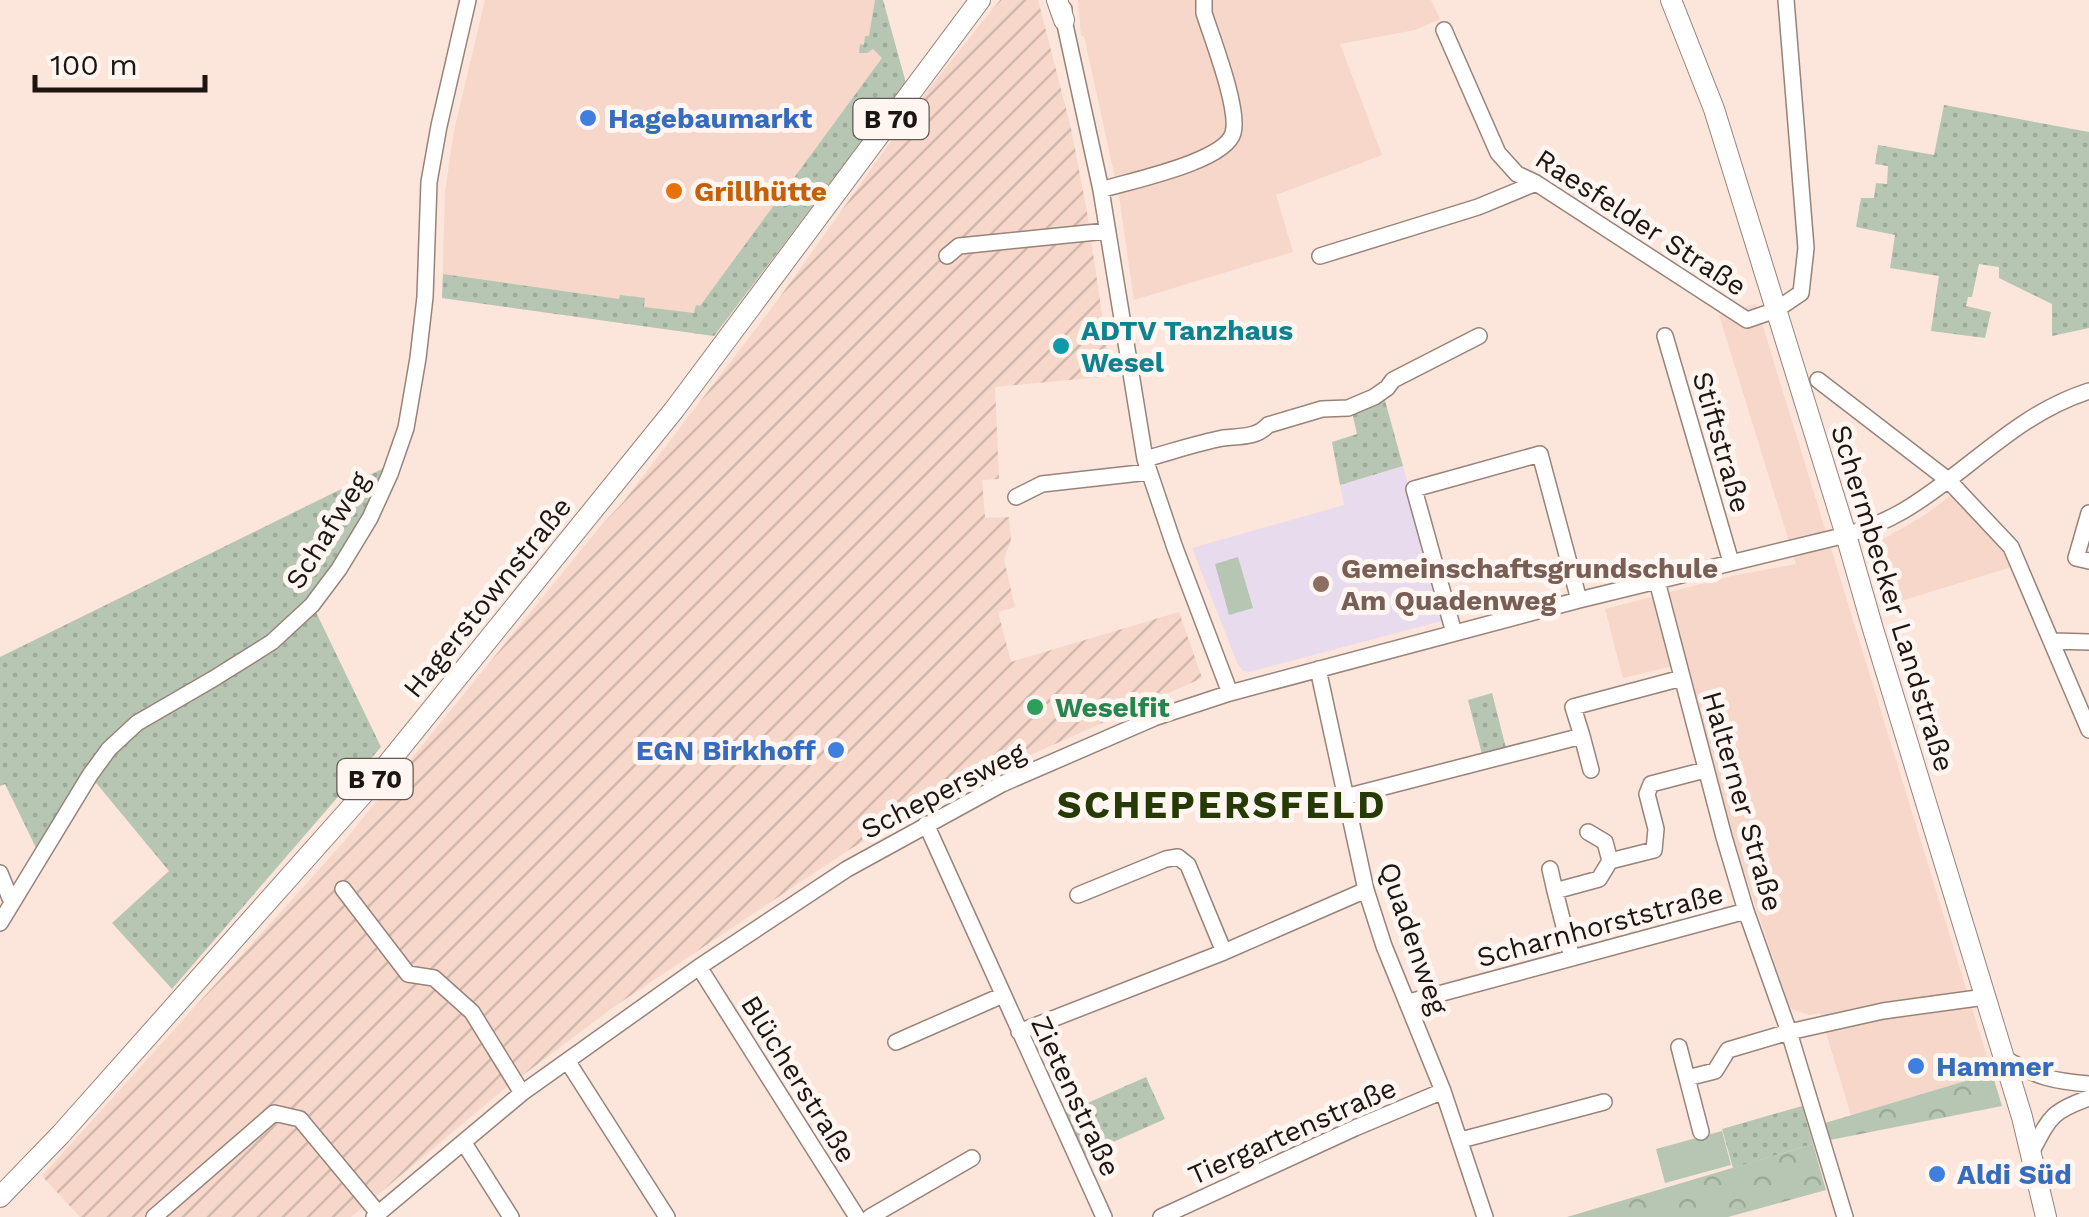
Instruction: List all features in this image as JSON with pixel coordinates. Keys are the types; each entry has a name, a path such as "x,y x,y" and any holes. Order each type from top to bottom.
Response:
{"main road":[{"name":"Hagerstownstraße","path":"0,1198 364,793 674,410 980,0"},
{"name":"Schermbecker Landstraße","path":"1672,0 1714,109 1846,536 2032,1151 2046,1217"}],"street":[{"name":"Schafweg","path":"0,923 108,749 137,723 272,642 312,606 370,518 406,428 425,297 429,182 468,0"},
{"path":"1100,190 1202,160 1229,143 1235,130 1233,110 1204,13 1204,0"},
{"path":"1776,310 1801,292 1806,248 1786,0"},
{"path":"1061,7 1100,190 1147,466 1230,692"},
{"name":"Raesfelder Straße","path":"1444,30 1498,153 1517,174 1747,320 1776,310"},
{"path":"1320,256 1478,208 1536,183"},
{"path":"947,256 959,246 1107,231"},
{"path":"1016,496 1042,484 1147,466 1220,439 1241,438 1263,431 1268,425 1322,409 1348,408 1374,397 1392,380 1479,336"},
{"name":"Stiftstraße","path":"1666,336 1730,562"},
{"path":"1818,380 1948,480 2011,547 2089,730"},
{"name":"Schepersweg","path":"376,1215 522,1093 699,967 847,869 1002,784 1137,725 1230,692 1874,526 1948,480 2015,426 2089,390"},
{"path":"1454,633 1414,489 1540,454 1579,600"},
{"path":"2083,560 2089,512"},
{"name":"Halterner Straße","path":"1657,580 1746,911 1789,1032 1845,1217"},
{"path":"2053,641 2089,642"},
{"name":"Quadenweg","path":"1318,669 1366,890 1384,946 1461,1140 1485,1217"},
{"path":"1591,770 1573,707 1682,678"},
{"path":"1346,797 1582,736"},
{"path":"1556,891 1599,879 1610,861 1654,850 1656,828 1647,794 1651,784 1705,770"},
{"name":"Zietenstraße","path":"926,824 1104,1217"},
{"path":"1588,832 1605,842 1610,861"},
{"path":"1078,895 1166,858 1178,857 1188,864 1224,952"},
{"path":"1550,869 1572,958"},
{"path":"0,873 12,903"},
{"path":"343,888 408,974 434,978 472,1012 522,1093"},
{"path":"1019,1032 1224,952 1366,890"},
{"name":"Scharnhorststraße","path":"1408,1002 1746,911"},
{"name":"Blücherstraße","path":"699,967 857,1217"},
{"name":"Zietenstraße","path":"896,1042 1003,995"},
{"path":"1688,1078 1716,1071 1728,1050 1789,1032 1883,1011 1985,997"},
{"path":"1678,1048 1701,1132"},
{"path":"2004,1058 2054,1081 2089,1084"},
{"path":"568,1062 667,1217"},
{"name":"Tiergartenstraße","path":"1161,1217 1443,1091"},
{"path":"2032,1151 2054,1114 2089,1098"},
{"path":"1461,1140 1604,1102"},
{"path":"154,1217 274,1113 300,1119 376,1215"},
{"path":"464,1143 511,1217"},
{"path":"870,1217 972,1158"}],"shaded area":[{"path":"485,0 880,0 902,76 714,336 442,298 445,192 454,131"},
{"path":"1000,0 1038,0 1071,128 1111,376 995,387 999,479 982,480 985,518 1009,517 1011,540 1004,559 1015,607 998,612 1011,662 1179,612 1202,678 984,776 847,851 615,1006 503,1090 351,1217 80,1217 42,1176 342,844 624,501 777,301 927,91"},
{"path":"1078,0 1431,0 1440,19 1415,30 1340,44 1382,155 1276,195 1293,252 1134,300 1119,196 1081,36"},
{"path":"1756,304 1992,1073 1851,1115 1820,1013 1809,1015 1790,1008 1732,836 1686,663 1623,678 1605,609 1796,564 1719,315"},
{"name":"Gemeinschaftsgrundschule Am Quadenweg","path":"1403,466 1445,620 1243,671 1192,548 1344,505 1340,485"},
{"path":"1952,494 2006,548 2015,566 1884,606 1869,558 1877,543"}],"green space":[{"path":"875,0 883,0 906,83 714,336 442,298 443,274 619,299 620,295 645,298 644,307 694,313 696,305 700,306 882,58 873,49 859,53 860,44 864,45 865,36 869,36"},
{"path":"1944,105 2089,132 2089,328 2052,336 2052,304 1999,278 1999,267 1979,264 1972,297 1968,297 1966,306 1991,312 1985,338 1931,331 1939,276 1890,268 1895,235 1856,227 1861,198 1874,198 1876,183 1887,184 1888,166 1875,164 1878,145 1934,155"},
{"path":"1384,397 1403,466 1340,485 1332,442 1357,434 1352,412"},
{"path":"390,465 380,489 309,603 270,639 135,720 38,852 5,784 0,786 0,657"},
{"path":"1238,557 1253,608 1229,615 1215,564"},
{"path":"314,608 381,747 172,989 112,923 169,871 92,778 139,726"},
{"path":"1492,693 1507,752 1483,758 1468,700"},
{"path":"1992,1073 2002,1106 1830,1140 1825,1123"},
{"path":"1146,1077 1165,1119 1084,1155 1065,1113"},
{"path":"1802,1106 1813,1144 1733,1168 1722,1129"},
{"path":"1722,1131 1731,1165 1665,1183 1656,1149"},
{"path":"1813,1144 1826,1190 1728,1217 1567,1217"}],"place":[{"name":"Hagebaumarkt","path":"588,118"},
{"name":"Grillhütte","path":"674,191"},
{"name":"ADTV Tanzhaus Wesel","path":"1061,346"},
{"name":"Gemeinschaftsgrundschule Am Quadenweg","path":"1321,584"},
{"name":"Weselfit","path":"1035,707"},
{"name":"EGN Birkhoff","path":"836,750"},
{"name":"Hammer","path":"1916,1066"},
{"name":"Aldi Süd","path":"1937,1174"}],"district":[{"name":"SCHEPERSFELD","path":"1222,805"}]}
